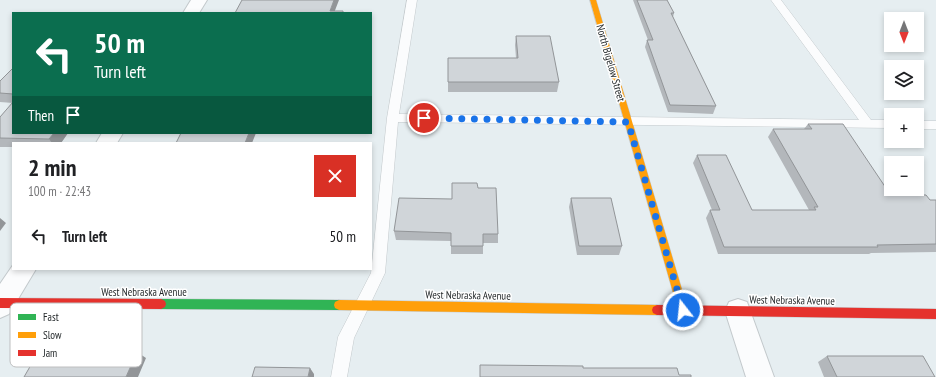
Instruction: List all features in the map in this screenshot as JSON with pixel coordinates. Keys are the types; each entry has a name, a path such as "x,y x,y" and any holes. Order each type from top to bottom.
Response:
{"street":[{"path":"191,12 199,0"},
{"name":"North Bigelow Street","path":"593,0 683,310"},
{"path":"1,304 23,270"},
{"name":"West Nebraska Avenue","path":"142,304 363,305 936,314"},
{"path":"738,311 760,377"}],"lane":[{"path":"339,377 346,337 378,273 393,118 412,0"},
{"path":"776,0 868,124"},
{"path":"393,118 884,124"},
{"path":"924,125 936,125"}],"building":[{"path":"242,0 334,0 330,11 343,11 343,12 236,12"},
{"path":"637,0 667,0 674,13 671,13 716,106 670,105 647,40 653,40"},
{"path":"516,36 550,36 559,82 448,82 448,58 518,58"},
{"path":"12,69 12,94 0,93 0,81"},
{"path":"12,103 12,134 53,134 49,139 0,138 0,117"},
{"path":"808,124 843,124 884,185 884,196 926,195 930,200 936,200 936,244 877,245 878,247 724,247 710,210 720,210 697,155 726,155 752,210 816,210 814,207 818,207 773,129 812,129"},
{"path":"180,134 249,134 245,142 176,142"},
{"path":"452,183 477,183 478,188 496,188 498,234 483,234 483,246 451,246 451,233 394,231 399,198 452,199"},
{"path":"571,198 611,198 622,246 579,246"},
{"path":"827,356 923,356 935,377 837,377"},
{"path":"480,365 583,366 583,368 677,368 679,375 691,375 691,377 480,377"},
{"path":"30,367 130,367 126,377 24,377"},
{"path":"255,367 310,368 308,377 252,377"}],"traffic: fast":[{"path":"161,304 339,305"}],"traffic: slow":[{"path":"593,0 683,310"},
{"path":"339,305 657,310"}],"traffic: jam":[{"path":"0,303 10,303"},
{"path":"142,304 161,304"},
{"path":"657,310 936,314"}],"route":[{"path":"424,118 628,122 683,310"}]}
